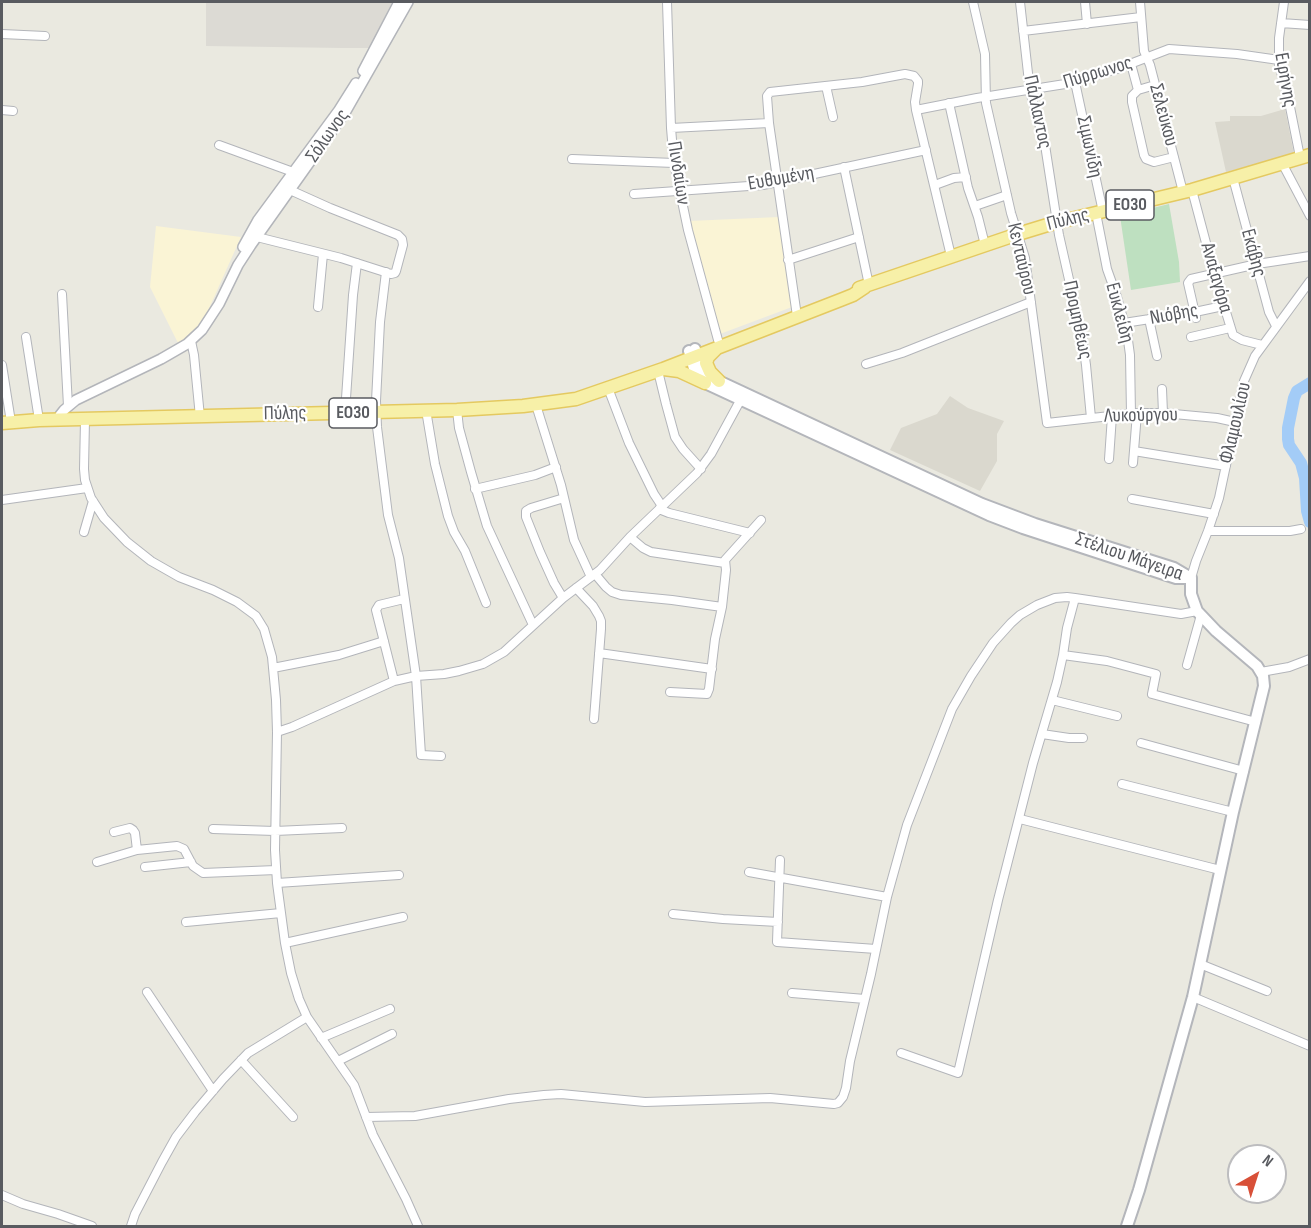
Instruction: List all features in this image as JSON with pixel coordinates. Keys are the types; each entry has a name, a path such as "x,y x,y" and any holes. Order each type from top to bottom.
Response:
{"main road":[{"name":"Πύλης","path":"567,399 579,391 693,353 796,313 853,295 867,286 951,256 1058,222 1188,191 1305,156"},
{"path":"717,344 706,363 710,372 719,381"},
{"name":"Πύλης","path":"6,422 457,410 536,405 582,397 661,370 693,353"},
{"path":"693,353 705,372 719,381"},
{"path":"693,353 695,372 705,383"},
{"path":"661,370 679,371 705,383"},
{"name":"Στέλιου Μάγειρα","path":"719,381 982,504 1035,524 1174,568 1191,578"},
{"name":"Στέλιου Μάγειρα","path":"705,383 1006,522 1171,577 1191,578"},
{"path":"1127,1227 1193,997 1233,812 1264,686 1261,672 1199,613 1191,594 1191,578"}],"street":[{"name":"Σόλωνος","path":"238,265 241,251 258,220 354,87 399,2"},
{"name":"Σόλωνος","path":"68,405 161,359 191,340 202,330 213,315 238,265 346,111 408,2"},
{"name":"Πινδαίων","path":"667,2 674,163 717,344"},
{"name":"Κενταύρου","path":"973,2 985,54 985,97 993,140 1025,258 1047,423"},
{"name":"Πάλλαντος","path":"1020,2 1030,91 1044,145 1058,222"},
{"path":"1085,2 1087,24"},
{"name":"Σελεύκου","path":"1140,2 1146,57 1174,157 1188,191"},
{"name":"Ειρήνης","path":"1283,2 1278,47 1279,60 1305,156"},
{"path":"1023,31 1141,16"},
{"path":"1281,23 1310,25"},
{"path":"2,34 45,36"},
{"name":"Πύρρωνος","path":"916,110 1075,82 1169,49 1279,60"},
{"path":"1131,64 1138,90"},
{"path":"796,313 769,123 768,92 878,80 905,74 916,77 918,84 916,110 951,256"},
{"name":"Σιμωνίδη","path":"1075,82 1100,213"},
{"path":"1155,85 1138,90 1132,96 1146,159 1154,162 1174,157"},
{"path":"826,86 833,117"},
{"path":"949,103 970,196 986,245"},
{"path":"2,110 13,111"},
{"path":"671,128 769,123"},
{"path":"219,145 293,172"},
{"name":"Ευθυμένη","path":"634,194 751,186 926,150"},
{"path":"572,159 674,163"},
{"path":"1282,163 1310,216"},
{"path":"844,167 867,286"},
{"path":"935,185 954,178 966,177"},
{"name":"Εκάβης","path":"1233,178 1269,312 1276,326"},
{"path":"257,237 395,273 403,245 398,235 290,190"},
{"name":"Αναξαγόρα","path":"1188,191 1233,335 1236,338 1262,345"},
{"path":"975,206 1007,195"},
{"name":"Ευκλείδη","path":"1100,213 1107,269 1115,289 1129,348 1134,414 1133,463"},
{"name":"Προμηθέως","path":"1058,222 1082,338 1090,418"},
{"path":"788,260 859,237"},
{"path":"318,307 323,254"},
{"path":"1195,315 1189,280 1257,264 1310,256"},
{"path":"345,413 352,295 357,263"},
{"path":"356,274 366,266"},
{"path":"386,272 380,322 377,427 388,515 399,558 417,676 421,755 441,756"},
{"name":"Φλαμουλίου","path":"1191,578 1214,514 1244,381 1251,363 1310,280"},
{"path":"59,420 68,405 62,294"},
{"path":"866,364 902,353 1031,302"},
{"name":"Νιόβης","path":"1124,323 1195,315 1223,306"},
{"path":"1149,319 1156,356"},
{"path":"1191,337 1230,328"},
{"path":"26,337 39,420"},
{"path":"191,340 200,417"},
{"path":"2,365 6,422"},
{"path":"661,370 666,404 676,440 701,469"},
{"path":"608,388 629,443 661,507 669,513 750,533"},
{"path":"1162,389 1163,413"},
{"path":"277,732 292,728 394,681 454,672 483,664 504,652 563,597 606,564 630,537 701,469 741,399"},
{"path":"536,405 556,467 574,540 593,576 612,592 621,595 722,607"},
{"path":"426,410 435,464 448,516 486,603"},
{"path":"457,410 459,428 475,489 493,540 533,626"},
{"name":"Λυκούργου","path":"1047,423 1163,413 1235,422"},
{"path":"1109,459 1112,416"},
{"path":"85,420 84,469 87,488 93,501 118,532 151,561 179,577 230,598 252,613 261,624 266,636 273,668 276,700 277,883 285,943 295,987 307,1017 354,1085 372,1135 418,1227"},
{"path":"1134,451 1226,466"},
{"path":"475,489 535,475 556,467"},
{"path":"2,500 87,488"},
{"path":"563,597 540,552 526,518 526,511 564,498"},
{"path":"1132,499 1214,514"},
{"path":"84,532 93,501"},
{"path":"670,692 707,693 722,607 726,570 724,563 761,520"},
{"path":"1208,531 1301,529"},
{"path":"630,537 651,552 724,563"},
{"path":"576,588 599,616 601,629 594,719"},
{"path":"366,1117 415,1116 509,1100 561,1094 645,1102 770,1098 838,1103 843,1097 887,897 907,825 955,703 993,643 1020,615 1055,598 1067,597 1181,614 1199,613 1187,665"},
{"path":"902,1053 958,1073 998,900 1063,655 1066,628 1074,598"},
{"path":"394,681 376,610 383,603 405,599"},
{"path":"273,668 339,655 384,641"},
{"path":"599,653 712,669"},
{"path":"1063,655 1107,661 1156,674 1152,694 1256,722"},
{"path":"1261,672 1289,667 1310,659"},
{"path":"1052,700 1117,716"},
{"path":"1042,734 1083,738"},
{"path":"1141,743 1244,771"},
{"path":"1122,784 1233,812"},
{"path":"1020,819 1220,870"},
{"path":"114,832 130,828 133,830 137,850"},
{"path":"213,829 275,831 342,828"},
{"path":"97,862 137,850 180,847 198,870 208,873 276,870"},
{"path":"780,860 777,942 876,949"},
{"path":"145,867 191,862"},
{"path":"749,872 887,897"},
{"path":"277,883 399,875"},
{"path":"186,922 281,913"},
{"path":"673,914 778,922"},
{"path":"285,943 403,917"},
{"path":"1200,964 1267,991"},
{"path":"147,992 213,1090"},
{"path":"792,993 865,999"},
{"path":"1193,997 1310,1046"},
{"path":"321,1038 390,1009"},
{"path":"131,1227 135,1214 173,1143 213,1090 241,1060 257,1047 307,1017"},
{"path":"338,1061 392,1034"},
{"path":"241,1060 292,1117"},
{"path":"2,1195 92,1227"}],"shaded area":[{"path":"206,2 392,2 370,48 342,48 206,46"},
{"path":"1285,109 1294,154 1226,172 1215,122 1230,121 1230,116 1261,116"},
{"path":"779,217 792,307 720,334 689,221"},
{"path":"156,226 241,237 202,324 179,345 150,287"},
{"path":"950,396 968,408 1004,421 997,434 997,461 980,491 890,450 901,428 937,414"}],"green space":[{"path":"1169,204 1179,262 1180,282 1131,290 1120,216"}],"waterway":[{"path":"1310,383 1297,391 1288,428 1289,445 1301,463 1305,478 1310,522"}]}
